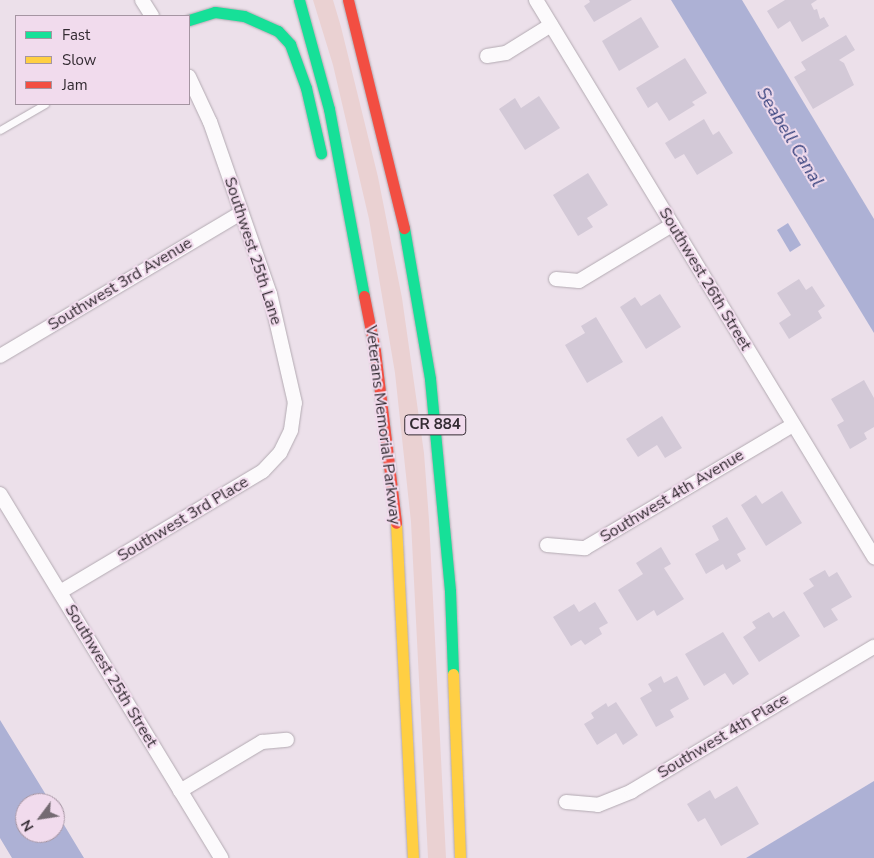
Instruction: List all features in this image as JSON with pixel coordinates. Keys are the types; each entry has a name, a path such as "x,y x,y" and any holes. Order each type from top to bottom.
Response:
{"highway":[{"path":"190,18 214,0"},
{"name":"Veterans Memorial Parkway","path":"299,0 329,109 352,221 375,351 397,532 413,858"},
{"name":"CR 884","path":"348,0 403,222 430,380 450,591 460,858"},
{"path":"190,19 215,12 244,16 278,31 290,44 306,88 323,162"},
{"path":"375,453 397,532"}],"street":[{"path":"142,0 151,15"},
{"name":"Southwest 26th Street","path":"536,0 874,557"},
{"path":"487,56 506,53 551,25"},
{"name":"Southwest 25th Lane","path":"190,79 210,122 240,213 270,294 296,403 291,430"},
{"name":"Southwest 3rd Avenue","path":"0,356 240,213"},
{"path":"556,279 579,281 672,224"},
{"name":"Southwest 4th Avenue","path":"547,544 585,548 793,425"},
{"name":"Southwest 3rd Place","path":"60,592 263,471 280,452 291,430"},
{"name":"Southwest 25th Street","path":"0,494 222,858"},
{"name":"Southwest 4th Place","path":"566,802 598,805 632,791 874,646"},
{"path":"180,791 262,742 287,740"}],"lane":[{"path":"0,130 43,105"}],"shaded area":[{"path":"313,0 333,0 378,177 402,298 424,453 446,858 428,858 411,522 395,373 369,219 333,65"}],"water":[{"name":"Seabell Canal","path":"671,0 742,0 874,219 874,333"},
{"path":"788,223 801,245 790,252 777,230"},
{"path":"0,720 45,793 15,793 15,843 65,843 65,827 84,858 12,858 0,838"},
{"path":"874,781 874,858 746,858"}],"building":[{"path":"589,0 632,0 594,22 584,6 590,2"},
{"path":"785,0 817,0 811,4 814,10 817,9 820,19 824,17 829,26 802,42 790,21 778,29 767,11"},
{"path":"641,17 659,47 619,71 602,41"},
{"path":"846,35 855,50 839,60 844,63 854,85 813,109 794,77 806,70 801,62"},
{"path":"685,58 707,93 692,102 695,105 669,121 657,102 648,108 636,88"},
{"path":"539,96 560,128 525,150 499,109 515,98 521,108"},
{"path":"704,119 713,135 719,131 733,153 697,175 684,154 675,159 665,143"},
{"path":"588,173 608,205 587,218 593,227 578,236 553,195"},
{"path":"799,279 806,290 812,286 825,306 818,311 822,318 789,339 779,323 791,315 777,293"},
{"path":"660,294 681,327 646,349 620,307 635,297 641,306"},
{"path":"596,317 623,362 587,383 565,345 585,333 581,326"},
{"path":"864,380 874,398 874,427 864,433 867,439 850,449 837,425 844,421 831,399"},
{"path":"662,416 682,448 665,458 657,445 638,457 626,439"},
{"path":"782,491 802,523 766,546 741,505 756,495 762,504"},
{"path":"727,517 746,549 737,554 741,561 726,570 723,564 706,574 695,554 719,540 712,526"},
{"path":"661,547 671,564 664,568 684,599 657,616 654,610 637,621 618,590 643,574 636,563"},
{"path":"825,570 829,577 837,572 852,597 831,609 838,620 824,628 803,593 814,586 809,579"},
{"path":"595,602 608,623 599,628 602,634 585,645 581,640 571,646 553,617 574,604 579,612"},
{"path":"784,611 800,636 759,662 743,637 756,628 752,622 769,612 773,618"},
{"path":"723,632 749,674 733,685 725,673 704,686 685,654"},
{"path":"661,676 664,683 677,676 689,699 670,710 674,717 656,727 640,698 652,691 648,684"},
{"path":"616,702 638,735 623,745 616,733 597,745 584,724 594,718 591,713 606,703 608,707"},
{"path":"737,786 759,824 721,846 705,818 698,822 687,804 710,790 715,799"}],"traffic: fast":[{"path":"299,0 329,109 364,296"},
{"path":"190,20 215,12 244,16 278,31 290,44 306,88 321,153"},
{"path":"404,228 430,379 450,591 453,674"}],"traffic: slow":[{"path":"396,523 413,858"},
{"path":"453,674 460,858"}],"traffic: jam":[{"path":"348,0 404,228"},
{"path":"364,296 375,351 396,523"}]}
